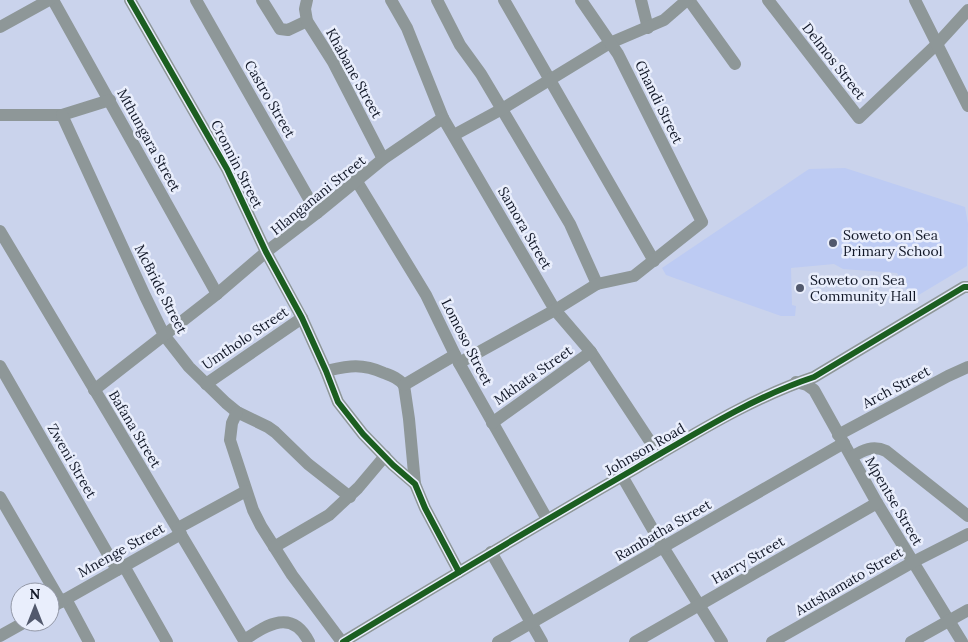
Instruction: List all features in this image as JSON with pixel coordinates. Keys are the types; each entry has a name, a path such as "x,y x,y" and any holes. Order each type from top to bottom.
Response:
{"street":[{"name":"Mthungara Street","path":"53,0 217,294"},
{"name":"Cronnin Street","path":"130,0 227,169 266,252 302,318 342,408 363,434 416,484"},
{"name":"Castro Street","path":"196,0 317,213"},
{"path":"262,0 280,30 288,30 308,21"},
{"name":"Khabane Street","path":"307,0 305,9 308,21 337,69 383,159"},
{"name":"Samora Street","path":"391,0 407,28 443,118 555,310 591,352 659,454"},
{"path":"438,0 460,45 481,74 570,224 597,284"},
{"path":"404,385 555,310 597,284 630,278 654,261 504,0"},
{"name":"Ghandi Street","path":"581,0 618,54 702,222 654,261"},
{"path":"641,0 648,28"},
{"path":"454,135 502,110 610,43 664,20 688,0 735,64"},
{"name":"Delmos Street","path":"768,0 859,118 937,44"},
{"path":"915,0 968,106"},
{"path":"0,27 41,2"},
{"path":"937,44 968,10"},
{"path":"0,115 62,115 110,100"},
{"name":"McBride Street","path":"62,115 164,335 189,367 237,412"},
{"name":"Hlanganani Street","path":"94,390 217,294 356,180 443,118"},
{"name":"Lomoso Street","path":"356,180 426,295 457,359 547,519"},
{"name":"Bafana Street","path":"0,231 244,641"},
{"name":"Johnson Road","path":"342,642 659,454 719,420 796,382 821,373 966,287"},
{"name":"Umtholo Street","path":"206,384 302,318"},
{"name":"Mkhata Street","path":"492,423 591,352"},
{"name":"Zweni Street","path":"0,366 167,642"},
{"path":"326,371 362,366 393,377 404,385 416,484 425,508 459,572"},
{"name":"Arch Street","path":"841,439 948,376 968,367"},
{"name":"Mpentse Street","path":"796,382 807,385 814,390 877,503 962,642"},
{"path":"342,642 292,575 253,510 230,440 232,423 237,412 268,427 308,464 350,497"},
{"name":"Rambatha Street","path":"498,642 663,547 841,439"},
{"path":"852,457 867,449 880,448 886,450 968,516"},
{"path":"274,547 320,520 350,497 385,456"},
{"path":"622,476 698,606 722,642"},
{"name":"Mnenge Street","path":"60,602 121,568 246,491"},
{"path":"0,497 47,582"},
{"name":"Harry Street","path":"635,642 877,503"},
{"name":"Autshamato Street","path":"772,642 913,562 968,534"},
{"path":"491,552 530,624 542,642"},
{"path":"60,604 89,642"},
{"path":"911,642 968,610"},
{"path":"244,641 268,626 284,622 297,626 302,630 308,642"}],"shaded area":[{"name":"Soweto on Sea Primary School","path":"845,168 965,207 968,224 967,266 912,299 897,273 843,269 834,264 791,268 792,305 796,306 795,316 781,316 666,275 662,268 809,169"}],"cycle path":[{"path":"130,0 227,169 266,252 302,318 338,402 363,434 393,465 415,484 425,508 459,572"},
{"path":"343,642 701,430 768,395 814,377 964,287 968,287"}],"place":[{"name":"Soweto on Sea Primary School","path":"833,243"},
{"name":"Soweto on Sea Community Hall","path":"800,288"}]}
